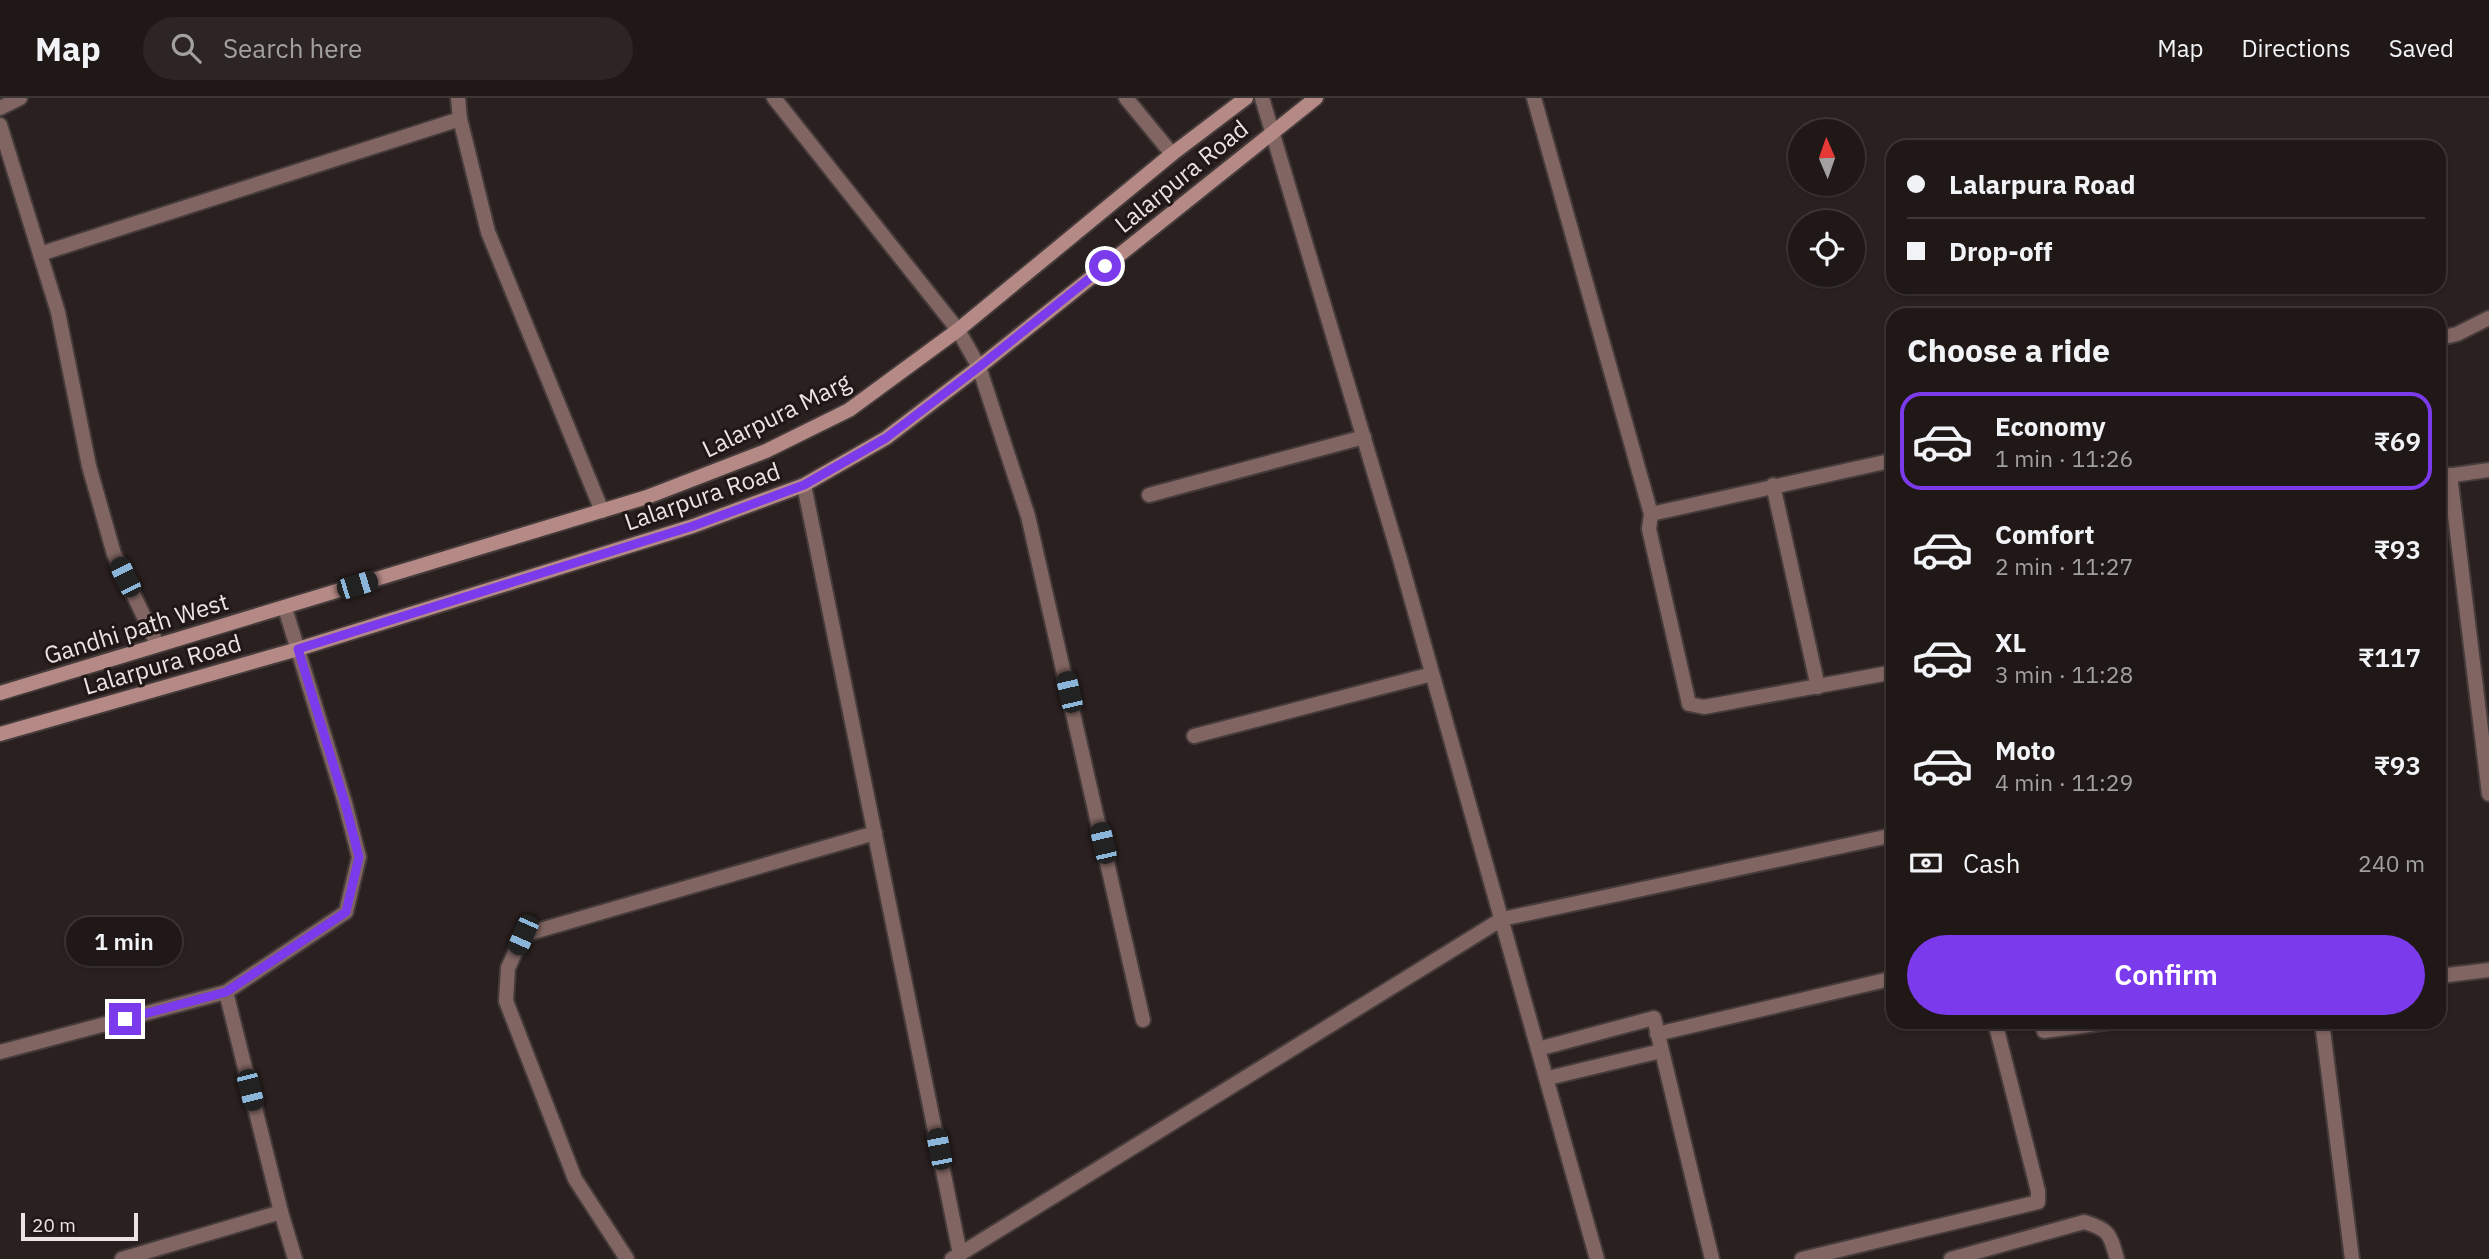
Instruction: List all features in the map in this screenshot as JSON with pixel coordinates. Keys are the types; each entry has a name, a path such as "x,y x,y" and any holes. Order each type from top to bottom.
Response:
{"street":[{"path":"0,108 20,98"},
{"path":"457,98 488,232 602,511"},
{"path":"774,98 958,330 979,367 1028,516 1143,1020"},
{"path":"1126,98 1172,154"},
{"name":"Lalarpura Marg","path":"285,608 647,497 766,451 849,410 958,330 1172,154 1246,98"},
{"path":"1262,98 1364,437 1548,1078 1597,1259"},
{"name":"Lalarpura Road","path":"0,734 298,649 693,526 804,485 886,438 1317,98"},
{"path":"1534,98 1651,513 1649,528 1689,704 1704,707 1886,674"},
{"path":"40,254 460,119"},
{"path":"0,125 58,312 89,466 114,554 157,644"},
{"path":"2446,337 2489,318"},
{"path":"1149,495 1364,437"},
{"path":"1651,513 1886,462"},
{"path":"2446,476 2489,470"},
{"path":"2446,483 2489,794"},
{"path":"804,485 875,833 956,1257 1502,919 1886,837"},
{"path":"1773,485 1818,687"},
{"path":"0,1052 226,992 346,912 359,857 285,608"},
{"name":"Gandhi path West","path":"0,692 285,608"},
{"path":"1194,736 1432,674"},
{"path":"627,1259 575,1179 506,1001 508,968 523,935 875,833"},
{"path":"2446,975 2489,970"},
{"path":"1657,1034 1886,980"},
{"path":"226,992 295,1259"},
{"path":"1538,1049 1654,1018 1712,1259"},
{"path":"1802,1259 2038,1202 2038,1191 1997,1029"},
{"path":"2044,1031 2059,1029"},
{"path":"2323,1029 2352,1259"},
{"path":"1548,1078 1661,1051"},
{"path":"122,1259 281,1212"},
{"path":"1951,1259 2084,1222 2102,1227 2112,1241 2117,1259"}],"route":[{"path":"125,1019 226,992 346,912 359,857 298,649 693,526 804,485 886,438 1105,266"}]}
